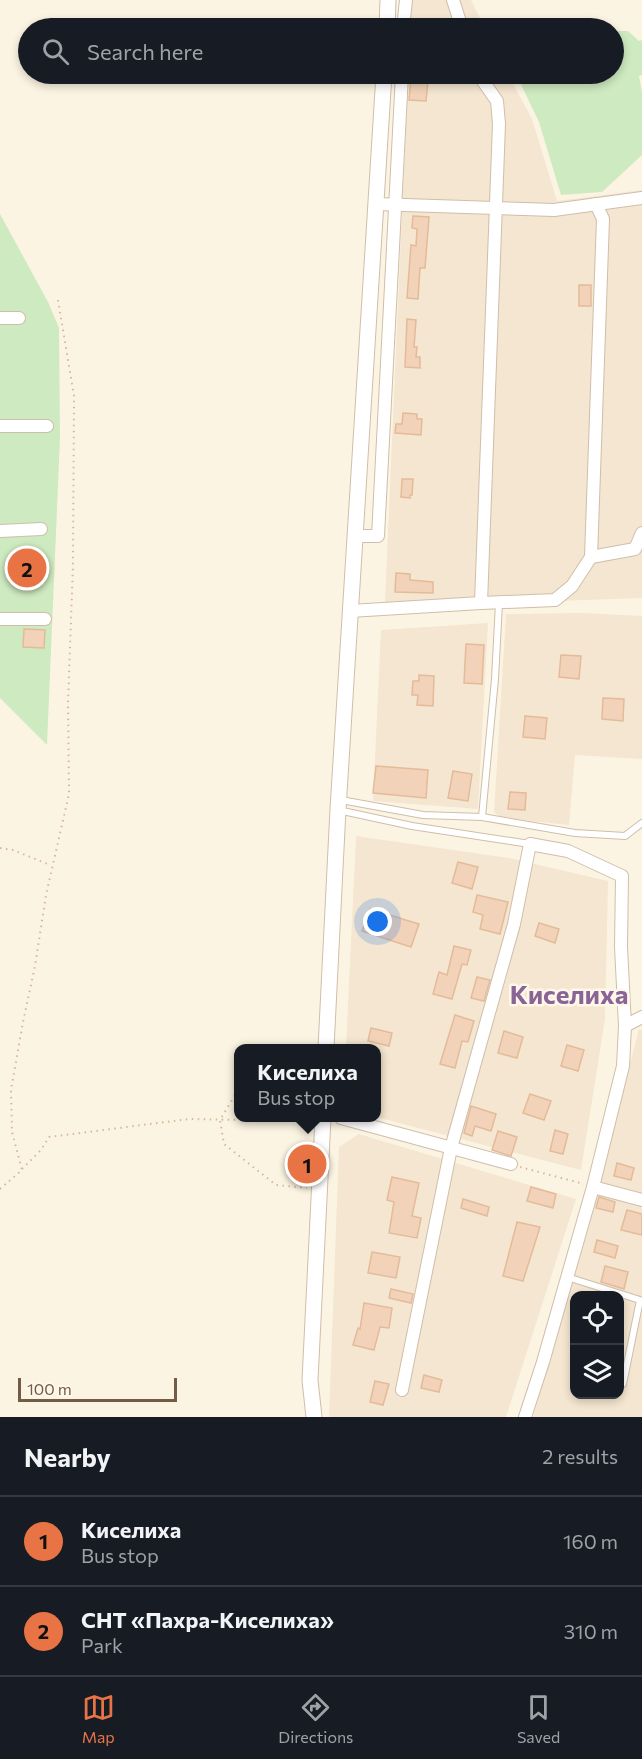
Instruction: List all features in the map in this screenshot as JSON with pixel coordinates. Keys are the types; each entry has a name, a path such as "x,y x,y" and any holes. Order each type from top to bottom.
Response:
{"street":[{"path":"387,18 388,0"},
{"path":"405,18 406,0"},
{"path":"453,0 459,18"},
{"path":"326,1044 338,805 383,84"},
{"path":"355,536 378,536 402,84"},
{"path":"481,603 499,124 497,101 485,84"},
{"path":"375,204 554,210 642,198"},
{"path":"350,611 555,600 572,586 591,557 603,219 596,204"},
{"path":"0,318 19,318"},
{"path":"0,426 47,426"},
{"path":"0,531 41,529"},
{"path":"591,557 635,549 642,533"},
{"path":"0,620 45,619"},
{"path":"402,1390 451,1148 514,924 530,844 568,851 622,876 621,947 625,1026 623,1066 593,1187 525,1417"},
{"path":"625,1026 642,1017"},
{"path":"314,1417 310,1380 323,1122"},
{"path":"356,1122 511,1164"},
{"path":"593,1187 642,1200"}],"lane":[{"path":"482,817 495,679 499,603"},
{"path":"338,805 423,815 482,817 575,833 625,836 642,823"},
{"path":"338,805 412,826 530,844"},
{"path":"567,1277 640,1300 624,1379"}],"path":[{"path":"22,1170 12,1132 11,1090 51,865 69,794 68,703 73,554 74,396 58,300"},
{"path":"0,848 13,850 51,865"},
{"path":"234,1097 220,1120 224,1144 276,1185 320,1190"},
{"path":"0,1189 22,1170 49,1137 189,1119 234,1120"},
{"path":"511,1164 593,1187"}],"shaded area":[{"path":"411,0 471,0 480,18 410,18"},
{"path":"408,84 513,84 532,119 557,201 642,190 642,598 499,603 385,602"},
{"path":"584,613 642,616 642,759 575,755 569,825 502,818 494,812 506,614"},
{"path":"488,623 478,809 373,801 381,630"},
{"path":"356,836 509,858 608,881 605,1019 581,1170 381,1118 381,1044 346,1044"},
{"path":"639,1029 642,1030 642,1193 599,1182"},
{"path":"359,1134 576,1199 506,1417 329,1417 339,1147"},
{"path":"596,1191 642,1205 642,1417 533,1417"}],"green space":[{"path":"624,31 628,31 639,41 642,40 642,75 639,76 642,93 642,155 602,192 561,195 539,122 521,84 624,84"},
{"path":"0,214 48,302 59,328 60,438 47,745 0,698"}],"building":[{"path":"411,84 428,84 426,101 409,100"},
{"path":"413,216 429,217 425,268 420,268 418,299 407,298 411,245 416,246 417,229 412,228"},
{"path":"579,285 591,285 591,306 579,306"},
{"path":"407,319 416,320 414,347 417,347 416,357 420,357 420,368 405,367"},
{"path":"403,413 417,414 417,419 422,419 421,435 395,433 396,424 402,424"},
{"path":"402,479 413,479 410,498 401,497"},
{"path":"396,573 410,574 410,580 433,582 433,593 395,592"},
{"path":"24,629 45,630 44,648 23,647"},
{"path":"466,644 484,645 482,684 464,683"},
{"path":"561,655 581,656 579,679 559,677"},
{"path":"419,675 434,676 433,706 417,705 418,695 412,695 413,681 419,681"},
{"path":"603,698 624,699 623,721 602,719"},
{"path":"525,716 547,718 545,739 523,737"},
{"path":"376,766 428,770 426,798 373,793"},
{"path":"453,771 472,774 468,801 448,798"},
{"path":"510,792 526,793 525,810 508,809"},
{"path":"458,862 478,867 472,889 452,883"},
{"path":"477,895 508,902 500,934 480,929 483,915 473,912"},
{"path":"370,909 419,924 411,947 362,931"},
{"path":"539,923 559,929 555,943 535,936"},
{"path":"454,946 471,950 467,965 462,964 452,999 433,994 439,972 447,975"},
{"path":"477,977 490,980 484,1001 471,998"},
{"path":"455,1015 474,1021 468,1042 462,1041 455,1068 440,1064"},
{"path":"371,1028 392,1033 389,1046 368,1041"},
{"path":"504,1031 523,1037 517,1058 498,1053"},
{"path":"567,1045 584,1050 578,1071 561,1066"},
{"path":"530,1094 551,1101 544,1120 523,1113"},
{"path":"471,1106 496,1114 491,1131 475,1126 472,1136 464,1133"},
{"path":"555,1130 568,1134 563,1154 550,1151"},
{"path":"498,1131 517,1137 511,1156 492,1150"},
{"path":"617,1163 634,1168 631,1180 614,1176"},
{"path":"392,1177 419,1183 412,1216 421,1218 417,1238 389,1233 394,1202 387,1200"},
{"path":"531,1187 556,1194 553,1208 527,1201"},
{"path":"599,1197 615,1202 613,1212 596,1208"},
{"path":"463,1199 489,1207 487,1216 461,1208"},
{"path":"627,1210 642,1214 642,1235 621,1230"},
{"path":"517,1222 540,1227 523,1281 503,1276"},
{"path":"597,1240 618,1246 615,1258 594,1252"},
{"path":"372,1252 400,1257 396,1278 368,1273"},
{"path":"605,1266 628,1272 624,1289 601,1282"},
{"path":"391,1289 413,1294 411,1303 389,1298"},
{"path":"364,1303 392,1308 389,1328 380,1327 374,1350 353,1345 358,1328 360,1329"},
{"path":"424,1375 442,1380 439,1392 421,1388"},
{"path":"375,1381 389,1384 383,1405 370,1402"}],"place":[{"name":"СНТ «Пахра-Киселиха»","path":"27,568"},
{"name":"Киселиха","path":"307,1164"}],"district":[{"name":"Киселиха","path":"569,995"}]}
